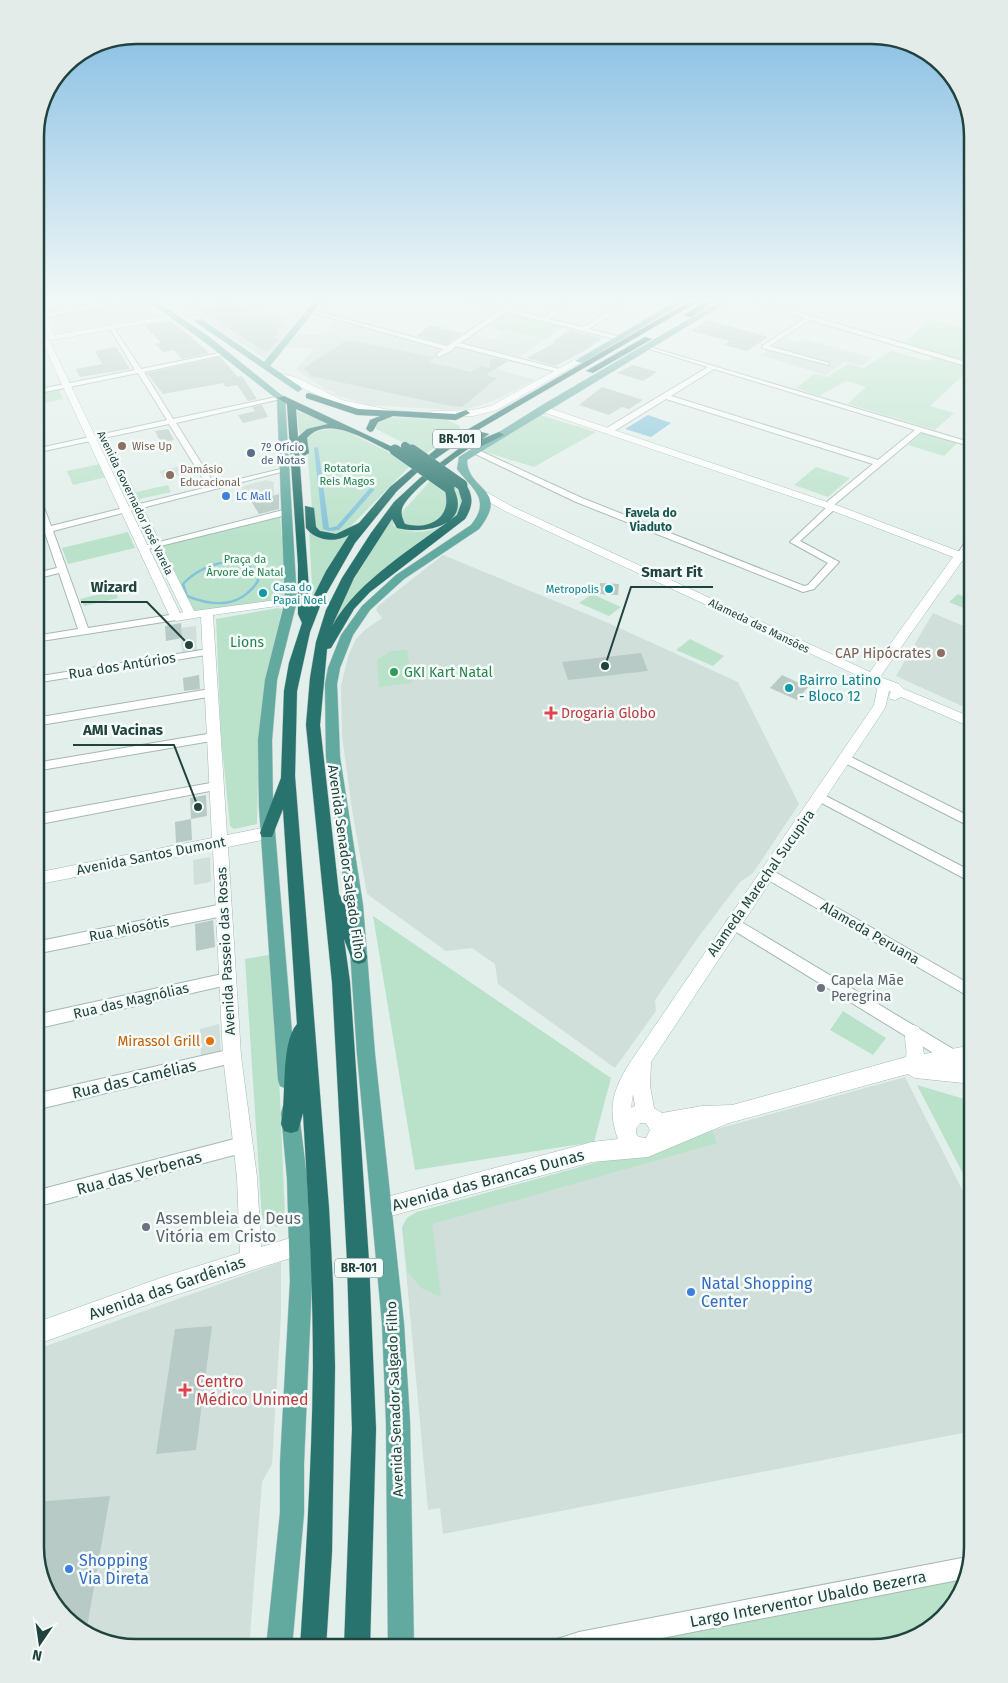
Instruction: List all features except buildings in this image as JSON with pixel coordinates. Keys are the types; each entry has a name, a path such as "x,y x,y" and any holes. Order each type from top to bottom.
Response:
{"highway":[{"name":"BR-101","path":"313,1639 319,1552 324,1368 319,1208 288,776 290,689 300,642 307,622 337,564 362,524 393,489 443,447 552,380"},
{"name":"Avenida Senador Salgado Filho","path":"358,1639 364,1429 362,1341 341,982 313,725 319,662 329,618 345,584 367,545 398,504 424,478 455,454 500,424 577,380"},
{"path":"298,389 405,446 462,485 468,495 466,510 456,523 366,590 353,603 343,616 319,662"},
{"path":"308,395 346,409 368,413 456,417 464,414"},
{"path":"284,402 344,426 394,450 449,488 454,496 452,510 444,520 433,526 416,529 401,526 396,517 398,504"},
{"path":"284,402 303,565 304,614 307,622"},
{"path":"370,429 374,420 387,416 447,419 459,422 462,425 461,431 443,447"},
{"path":"344,426 316,429 304,434 302,438 311,528 316,534 331,537 349,533 362,524"},
{"path":"455,454 498,435"},
{"path":"400,577 429,543"},
{"path":"267,833 288,776"},
{"path":"330,890 348,925 360,957"},
{"path":"291,1124 295,1103 296,1049 305,1022"}],"main road":[{"path":"279,380 308,395"},
{"path":"286,380 298,389"},
{"path":"486,512 484,495 461,467 462,459 498,435 592,380"},
{"path":"260,381 284,402 291,601 271,680 266,724 267,833 297,1178 301,1281 292,1463 292,1512 280,1639"},
{"name":"Avenida Senador Salgado Filho","path":"401,1639 397,1394 383,1208 366,1054 355,905 332,757 331,684 341,650 353,624 376,598 400,577 475,527 486,512"}],"street":[{"name":"Avenida Governador José Varela","path":"69,380 101,441 126,508 176,618"},
{"path":"44,388 89,380"},
{"path":"144,380 174,423 212,487"},
{"path":"295,380 332,399 355,406 391,412 464,414 502,405 550,380"},
{"path":"610,429 692,380"},
{"path":"756,380 964,442"},
{"path":"664,396 878,463"},
{"path":"44,453 194,418 268,403 284,402"},
{"path":"545,407 831,505 964,555"},
{"path":"473,451 580,500 797,587 808,589 833,566 834,562 794,542 831,505 920,428"},
{"path":"44,450 101,441"},
{"path":"46,527 285,469"},
{"name":"Avenida Governador José Varela","path":"121,473 190,615"},
{"name":"Alameda das Mansões","path":"484,495 509,509 704,599 887,690 915,698 964,719"},
{"path":"486,512 509,509"},
{"path":"144,547 287,512"},
{"path":"44,521 84,631"},
{"name":"Alameda Marechal Sucupira","path":"637,1138 620,1115 626,1084 733,923 820,797 887,690 952,573 964,560"},
{"path":"44,574 62,570"},
{"path":"44,638 291,601"},
{"name":"Avenida Passeio das Rosas","path":"207,613 210,693 232,1056 246,1177 251,1259"},
{"name":"Rua dos Antúrios","path":"44,679 208,652"},
{"path":"44,721 210,693"},
{"path":"44,765 213,737"},
{"path":"845,758 964,818"},
{"path":"44,818 216,786"},
{"path":"820,797 964,873"},
{"name":"Avenida Santos Dumont","path":"44,877 267,833"},
{"name":"Alameda Peruana","path":"768,873 964,988"},
{"name":"Rua Miosótis","path":"44,946 223,910"},
{"path":"733,923 952,1057 964,1069"},
{"name":"Rua das Magnólias","path":"44,1020 227,979"},
{"path":"906,1066 916,1050 913,1033"},
{"name":"Avenida das Brancas Dunas","path":"383,1208 906,1066 964,1055"},
{"name":"Rua das Camélias","path":"44,1100 232,1056"},
{"path":"642,1061 641,1086 652,1118 661,1130 637,1138 630,1119 635,1115 652,1118"},
{"name":"Avenida das Brancas Dunas","path":"906,1066 964,1076"},
{"name":"Avenida das Brancas Dunas","path":"652,1118 725,1115"},
{"name":"Rua das Verbenas","path":"44,1197 242,1145"},
{"name":"Avenida das Gardênias","path":"44,1329 251,1259 300,1246"},
{"name":"Largo Interventor Ubaldo Bezerra","path":"600,1639 961,1569"}],"shaded area":[{"path":"311,380 535,380 491,402 471,408 452,410 367,405 327,390"},
{"name":"Damásio Educacional","path":"190,464 194,471 164,478 159,471"},
{"path":"266,480 274,482 274,495 251,501 241,487"},
{"path":"443,555 606,622 738,682 799,804 753,873 740,882 697,939 655,1000 656,1011 615,1068 498,984 495,964 472,948 446,951 367,894 352,810 342,736 341,685 349,654 356,639 382,618 376,610 378,606"},
{"name":"CAP Hipócrates","path":"933,613 964,626 964,707 896,676"},
{"path":"196,626 197,652 182,654 181,628"},
{"path":"210,857 211,882 194,885 193,860"},
{"name":"Mirassol Grill","path":"219,1024 221,1053 201,1057 200,1029"},
{"name":"Natal Shopping Center","path":"905,1077 964,1193 964,1433 443,1534 440,1508 428,1510 402,1227 407,1218 417,1212"},
{"path":"281,1262 281,1315 272,1464 262,1482 250,1639 130,1639 118,1637 95,1630 85,1624 59,1598 49,1577 44,1553 44,1347"}],"green space":[{"path":"807,380 959,380 930,406 954,413 935,430 848,404 866,387 846,381 819,396 796,388"},
{"path":"59,389 63,399 44,403 44,392"},
{"path":"294,410 334,425 312,428 300,437 297,415"},
{"path":"540,415 596,432 534,467 479,450"},
{"path":"390,417 447,420 460,426 459,432 425,454 376,429 377,421"},
{"name":"Rotatoria Reis Magos","path":"342,429 396,456 410,466 345,532 335,535 314,531 306,437 321,430"},
{"path":"923,432 957,443 944,456 908,445"},
{"path":"100,464 106,477 73,485 67,471"},
{"path":"816,467 850,478 828,497 794,485"},
{"path":"448,479 457,488 461,497 461,507 456,518 398,563 335,622 329,621 390,520 395,520 393,525 401,529 421,532 432,530 450,521 456,513 459,501"},
{"path":"431,480 442,490 448,499 448,508 444,516 426,525 403,524 401,518 403,511"},
{"path":"168,485 171,492 139,499 136,492"},
{"name":"Praça da Árvore de Natal","path":"280,517 287,598 191,612 161,546"},
{"path":"128,532 135,548 68,564 62,548"},
{"path":"309,532 319,538 329,540 351,535 313,604"},
{"path":"116,590 118,598 84,606 80,599"},
{"path":"592,594 621,607 609,616 579,603"},
{"path":"958,594 964,597 964,608 949,602"},
{"name":"Lions","path":"278,608 282,609 265,689 259,735 257,824 234,829 230,826 221,737 216,619"},
{"path":"690,639 724,656 713,666 676,650"},
{"name":"GKI Kart Natal","path":"407,650 412,683 379,687 377,660 390,651"},
{"path":"373,916 611,1078 594,1142 415,1170"},
{"path":"274,954 285,1217 277,1227 262,1219 245,959"},
{"path":"843,1011 886,1038 873,1055 830,1030"},
{"path":"917,1085 964,1099 964,1176"},
{"path":"712,1131 717,1143 432,1224 441,1297 421,1288 407,1271 402,1227 407,1218 417,1212"},
{"path":"958,1578 952,1593 937,1612 913,1630 896,1636 872,1639 643,1639"}],"water":[{"path":"648,415 671,423 651,437 625,429"},
{"path":"318,447 329,528 337,526 370,488 375,489 339,530 329,531 323,529 314,448"}],"waterway":[{"path":"226,562 247,565 257,572 258,581 251,590 235,601 226,603 207,602 187,596 183,584 188,579 203,569 226,562"}],"place":[{"name":"Wise Up","path":"122,446"},
{"name":"7º Ofício de Notas","path":"251,453"},
{"name":"Damásio Educacional","path":"170,475"},
{"name":"LC Mall","path":"226,496"},
{"name":"Metropolis","path":"609,589"},
{"name":"Casa do Papai Noel","path":"263,593"},
{"name":"Wizard","path":"189,645"},
{"name":"CAP Hipócrates","path":"941,653"},
{"name":"Smart Fit","path":"605,666"},
{"name":"GKI Kart Natal","path":"394,672"},
{"name":"Bairro Latino - Bloco 12","path":"789,688"},
{"name":"Drogaria Globo","path":"551,713"},
{"name":"AMI Vacinas","path":"198,807"},
{"name":"Capela Mãe Peregrina","path":"821,988"},
{"name":"Mirassol Grill","path":"210,1041"},
{"name":"Assembleia de Deus Vitória em Cristo","path":"146,1227"},
{"name":"Natal Shopping Center","path":"691,1292"},
{"name":"Centro Médico Unimed","path":"185,1390"},
{"name":"Shopping Via Direta","path":"69,1569"}],"district":[{"name":"Favela do Viaduto","path":"651,520"}]}
